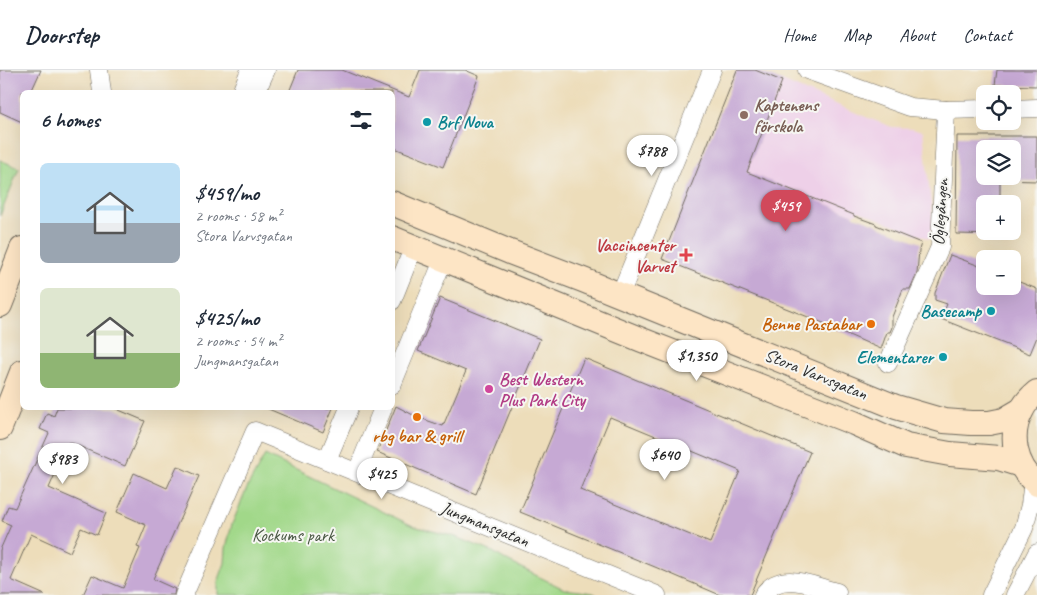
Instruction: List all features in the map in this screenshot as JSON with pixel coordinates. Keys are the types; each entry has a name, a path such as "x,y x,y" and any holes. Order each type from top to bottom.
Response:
{"street":[{"path":"100,70 102,90"},
{"path":"242,90 250,70"},
{"path":"257,90 266,70"},
{"path":"620,295 712,70"},
{"path":"807,70 910,107 946,110 976,109"},
{"path":"1021,109 1037,108"},
{"name":"Öglegången","path":"888,363 940,248 946,110"},
{"name":"Stora Varvsgatan","path":"395,204 896,407 944,422 989,423 1004,420 1021,410"},
{"name":"Stora Varvsgatan","path":"395,239 642,340 854,423 906,446 950,454 999,458 1030,477"},
{"path":"395,294 414,246"},
{"path":"0,305 20,255"},
{"path":"395,378 444,258"},
{"path":"0,428 20,377"},
{"name":"Stora Varvsgatan","path":"1030,477 1015,447 1015,428 1021,410 1037,392"},
{"path":"327,460 348,410"},
{"path":"357,472 382,410"},
{"name":"Jungmansgatan","path":"184,595 254,431 657,595"},
{"path":"990,595 1024,528 1030,505 1030,477"},
{"path":"1015,595 1037,553"},
{"path":"763,595 768,587 777,582 784,581 793,581 837,592"}],"shaded area":[{"path":"782,81 892,127 912,128 923,131 933,222 929,239 859,211 854,215 747,172"}],"green space":[{"path":"0,160 19,168 0,216"},
{"name":"Kockums park","path":"265,455 413,526 456,537 493,552 564,589 597,595 218,595 218,582 225,563 226,548 232,524 248,486"}],"building":[{"path":"0,70 41,70 32,90 20,90 20,121 0,112"},
{"name":"Brf Nova","path":"298,70 342,70 392,90 290,90"},
{"name":"Brf Nova","path":"420,70 465,70 479,76 443,167 395,148 395,91 409,97"},
{"path":"737,70 755,70 782,81 747,172 921,243 917,273 910,289 903,289 892,317 892,327 890,332 887,332 881,349 836,328 662,259"},
{"path":"997,70 1037,70 1037,86 995,85"},
{"path":"957,136 1037,136 1037,181 1021,181 1021,140 976,140 976,185 1000,185 1000,195 976,195 976,234 956,234"},
{"name":"Basecamp","path":"950,255 976,265 976,295 1021,295 1021,283 1037,289 1037,337 1030,354 941,319 947,304 935,300 935,293"},
{"name":"Best Western Plus Park City","path":"440,298 540,339 476,494 377,452 396,406 417,417 443,426 466,371 418,351"},
{"path":"584,358 810,452 750,595 720,595 520,512","holes":["610,417 740,471 710,543 580,490"]},
{"path":"56,410 119,410 145,421 125,466 69,442 49,488 106,513 97,535 81,528 70,552 31,534 11,580 45,595 0,595 0,550 11,525 2,521 8,506 15,508 49,433 40,429 47,413 54,416"},
{"path":"271,410 332,410 323,432"},
{"path":"177,466 199,476 153,579 175,589 174,595 83,595 92,575 123,588 140,548 137,547 146,525 117,512 134,473 167,488"}],"place":[{"name":"Kaptenens förskola","path":"744,115"},
{"name":"Brf Nova","path":"427,122"},
{"name":"Vaccincenter Varvet","path":"686,255"},
{"name":"Basecamp","path":"991,311"},
{"name":"Benne Pastabar","path":"871,324"},
{"name":"Elementarer","path":"943,357"},
{"name":"Best Western Plus Park City","path":"489,389"},
{"name":"rbg bar & grill","path":"417,417"}]}
